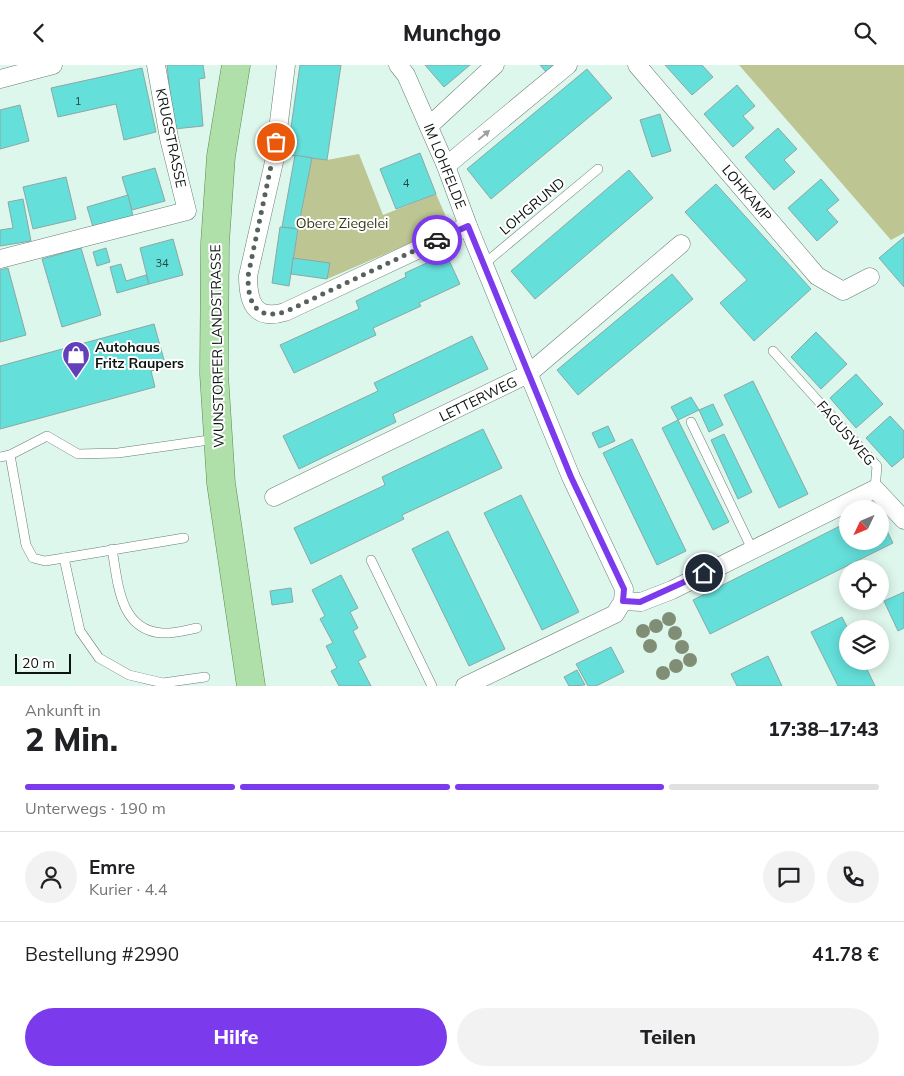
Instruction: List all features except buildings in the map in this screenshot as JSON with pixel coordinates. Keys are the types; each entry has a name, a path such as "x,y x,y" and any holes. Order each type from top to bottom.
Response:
{"main road":[{"name":"WUNSTORFER LANDSTRASSE","path":"236,65 221,156 215,243 214,336 217,439 230,554 251,686"}],"street":[{"path":"0,79 53,65"},
{"name":"KRUGSTRASSE","path":"0,259 187,211 169,137 156,65"},
{"path":"286,65 274,162 248,276 248,296 256,309 266,314 285,312 468,226"},
{"name":"IM LOHFELDE","path":"398,65 406,75 446,166 468,226 571,477 624,589 623,601"},
{"path":"429,126 495,65"},
{"path":"446,166 568,65"},
{"name":"LOHKAMP","path":"637,65 817,276 843,291 870,277"},
{"name":"LETTERWEG","path":"274,497 528,374 681,244"},
{"path":"465,686 614,614 623,601 640,602 672,590 876,489 904,520"}],"lane":[{"name":"LOHGRUND","path":"484,264 598,169"},
{"name":"FAGUSWEG","path":"774,351 877,466 876,489"},
{"path":"691,422 752,549"},
{"path":"0,457 10,455 47,436 78,454 118,453 217,439"},
{"path":"10,455 26,545 34,558 45,561 184,538"},
{"path":"112,549 120,595 128,616 144,630 164,633 197,628"},
{"path":"64,558 80,631 99,657 129,675 163,683 205,677"},
{"path":"371,560 432,686"}],"green space":[{"path":"739,65 904,65 904,233 891,240"},
{"name":"Obere Ziegelei","path":"359,154 383,215 436,194 450,226 327,279 329,263 293,258 312,158 327,160"}],"way so far":[{"path":"276,142 274,162 248,276 248,296 256,309 266,314 275,315 285,312 437,240"}],"place":[{"name":"Autohaus Fritz Raupers","path":"76,379"}],"route":[{"path":"437,240 468,226 571,477 624,589 623,601 640,602 672,590 704,573"}]}
